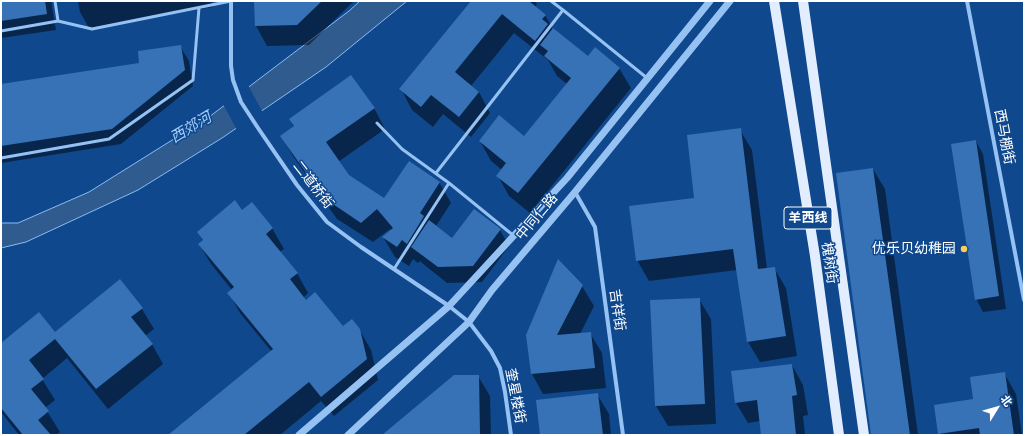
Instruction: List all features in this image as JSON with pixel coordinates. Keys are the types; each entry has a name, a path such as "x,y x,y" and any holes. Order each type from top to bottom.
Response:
{"main road":[{"name":"槐树街","path":"774,1 815,256 839,435"},
{"name":"槐树街","path":"803,1 864,435"}],"street":[{"name":"二道桥街","path":"230,1 231,66 233,80 242,102 297,185 328,222 361,247 449,306 469,322"},
{"path":"299,435 449,306 567,178 710,1"},
{"name":"中同仁路","path":"348,435 469,322 492,290 575,192 730,1"},
{"name":"西马棚街","path":"967,1 1024,300"},
{"name":"吉祥街","path":"575,192 595,227 623,435"},
{"name":"奎星楼街","path":"469,322 491,351 500,368 511,435"}],"lane":[{"path":"55,1 58,21"},
{"path":"1,31 58,21 92,29 230,1"},
{"path":"551,1 647,78"},
{"path":"1,158 109,139 193,80 198,8"},
{"path":"436,173 563,10"},
{"path":"377,123 402,148 449,183 514,236"},
{"path":"394,269 449,183"}],"water":[{"path":"360,1 407,1 326,67 222,138 138,190 26,242 1,248 1,223 18,223 89,192 209,117 349,11"}],"pier":[{"path":"248,85 263,113 237,130 223,104"}],"building":[{"path":"1,1 45,1 47,14 1,21"},
{"path":"254,1 322,1 297,25 255,26"},
{"path":"471,1 529,1 546,15 542,19 548,24 535,41 502,14 455,72 479,92 459,117 431,95 421,107 399,89"},
{"path":"553,28 588,56 595,47 620,68 518,193 496,176 506,163 479,141 499,115 524,136 571,78 544,56 548,51 540,45"},
{"path":"181,45 185,70 112,129 1,146 1,84 139,63 138,51"},
{"path":"351,75 375,108 326,142 349,175 384,198 409,161 440,182 420,213 424,216 407,244 402,240 397,247 382,237 393,228 377,209 361,223 324,198 280,136 294,126 289,119"},
{"path":"741,128 758,269 775,267 786,336 747,342 733,249 636,261 629,206 694,198 687,135"},
{"path":"976,140 999,296 975,300 951,144"},
{"path":"873,168 910,435 871,435 836,173"},
{"path":"235,200 242,210 252,202 273,228 266,234 298,273 290,279 306,300 315,292 343,326 352,319 360,329 367,359 321,397 309,382 244,435 168,435 273,349 227,293 234,287 198,244 203,240 197,232"},
{"path":"474,209 501,229 473,266 438,267 411,247 429,220 452,238"},
{"path":"558,259 583,285 557,335 591,332 595,368 531,374 526,335"},
{"path":"120,279 143,308 131,317 153,344 96,389 55,339 29,360 44,379 31,389 49,411 38,420 51,435 23,435 1,408 1,343 39,312 55,332"},
{"path":"700,298 705,404 655,406 650,300"},
{"path":"792,364 797,395 792,396 796,435 761,435 757,400 735,403 731,371"},
{"path":"1005,372 1014,435 980,435 979,428 938,434 934,405 973,399 970,377"},
{"path":"454,375 479,375 480,435 382,435"},
{"path":"598,393 603,435 540,435 536,400"}],"place":[{"name":"优乐贝幼稚园","path":"964,249"}],"water label":[{"name":"西郊河","path":"191,128"}]}
